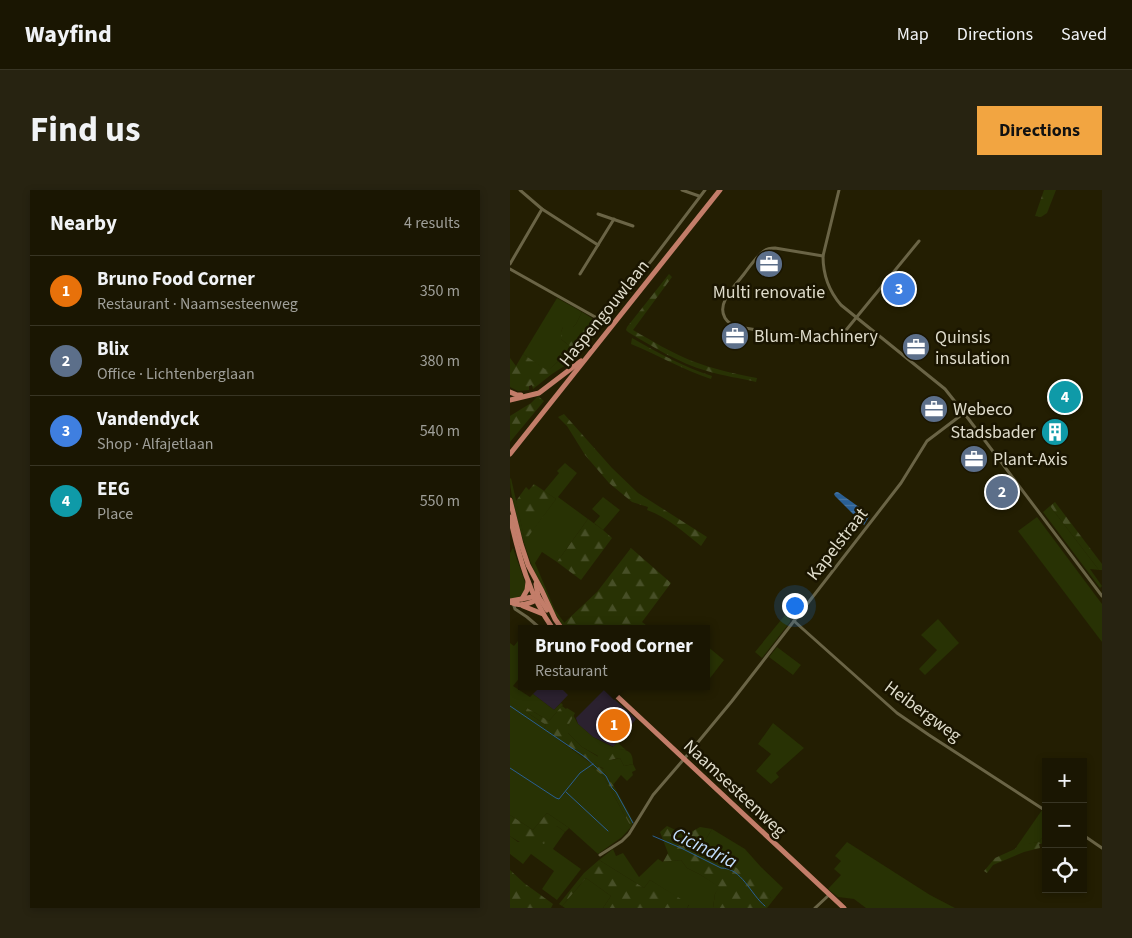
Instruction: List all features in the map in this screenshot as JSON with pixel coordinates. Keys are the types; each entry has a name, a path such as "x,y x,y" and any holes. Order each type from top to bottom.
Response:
{"main road":[{"name":"Haspengouwlaan","path":"510,454 720,190"},
{"path":"510,400 539,393 588,356"},
{"path":"510,392 517,395 539,393"},
{"path":"510,500 521,544 536,584 536,598 559,625"},
{"path":"510,517 523,568 543,614 550,625"},
{"path":"528,565 555,619"},
{"path":"522,598 527,590 528,581"},
{"path":"512,602 522,598 536,598"},
{"path":"522,606 536,598"},
{"path":"512,602 543,614"},
{"name":"Naamsesteenweg","path":"609,690 844,908"}],"street":[{"path":"520,190 542,209 598,245"},
{"path":"682,190 699,196"},
{"path":"510,269 597,318 603,318 657,253 705,190"},
{"path":"839,190 823,256 825,277 832,292 842,304 945,390 1102,596"},
{"path":"510,264 542,209"},
{"path":"598,214 633,226"},
{"path":"580,274 614,219"},
{"path":"823,256 776,248 765,250 757,257 724,301 724,317 734,326 834,341 842,335 919,241"},
{"name":"Kapelstraat","path":"600,855 622,841 634,828 648,801 684,759 794,621 901,483 927,441 964,413"},
{"path":"512,602 515,609 537,625"},
{"name":"Heibergweg","path":"794,621 897,712 1042,808"},
{"path":"1087,838 1102,848"},
{"path":"815,908 829,895"}],"shaded area":[{"path":"537,690 563,690 568,695 554,710 533,694"},
{"path":"604,690 636,719 614,747 593,737 578,724 576,718"}],"green space":[{"path":"1044,190 1056,190 1047,213 1041,217 1035,216"},
{"path":"669,274 672,277 633,330 692,361 724,371 757,378 756,382 713,373 686,364 626,330"},
{"path":"630,290 631,292 577,358 533,389 532,385 529,386 529,390 518,391 510,387 510,358 516,366 523,354 545,369 551,368 571,347 561,339 563,327 573,327 582,312 598,322 606,318"},
{"path":"557,298 582,312 573,327 563,327 561,332 561,339 571,347 550,369 545,370 523,354"},
{"path":"632,338 671,359 712,376 711,379 631,344"},
{"path":"538,396 544,401 510,442 510,416 531,403"},
{"path":"564,414 612,468 638,493 707,537 701,546 669,521 647,510 648,507 632,502 609,483 585,455 567,426 558,417"},
{"path":"565,463 577,473 558,497 588,519 557,562 542,552 535,563 555,610 566,625 562,625 548,601 529,558 512,496 510,479 525,540 556,499 544,491 559,473 557,471"},
{"path":"534,484 556,499 525,541 516,501 526,487 529,490"},
{"path":"603,497 620,510 603,530 594,523 600,516 592,509"},
{"path":"1055,502 1102,564 1102,570 1099,570 1050,506"},
{"path":"1050,506 1099,570 1090,569 1102,586 1100,588 1043,512"},
{"path":"1037,517 1102,604 1102,642 1018,531"},
{"path":"588,519 612,538 581,580 557,562"},
{"path":"513,548 526,585 521,595 510,599 510,553"},
{"path":"631,548 671,583 642,622 646,625 566,625 564,623 597,592"},
{"path":"785,615 790,619 790,622 762,658 755,652"},
{"path":"938,619 959,643 925,675 919,669 937,650 921,635"},
{"path":"518,641 518,680 513,686 530,697 533,694 554,710 561,703 563,705 549,721 527,708 525,711 546,725 544,729 592,764 591,766 604,777 631,827 622,837 598,854 569,828 547,813 533,830 510,815 510,643 514,646"},
{"path":"777,647 801,665 793,675 769,657"},
{"path":"710,648 724,660 710,678"},
{"path":"562,706 575,713 568,726 568,733 582,747 602,759 603,761 598,766 604,769 633,821 631,827 604,777 591,766 592,763 544,729 546,725 525,711 527,708 549,721"},
{"path":"573,715 578,724 593,737 613,747 617,742 626,750 618,749 612,760 620,758 624,766 633,764 636,770 632,772 633,775 627,781 621,775 613,785 603,768 599,767 598,756 582,747 568,733 568,726"},
{"path":"773,723 804,748 776,773 779,777 771,784 756,771 771,754 758,744"},
{"path":"614,750 630,752 633,764 624,766 620,758 609,760 606,758"},
{"path":"1042,810 1042,838 1039,842 1017,846"},
{"path":"547,813 569,828 565,832 557,826 544,844 531,837 527,843 520,842 510,836 510,815 533,830"},
{"path":"557,826 565,832 553,849 581,869 557,900 542,889 554,871 531,854 523,864 510,854 510,836 518,842"},
{"path":"667,826 686,835 700,827 712,829 701,847 752,879 771,898 771,903 767,908 713,908 715,894 719,887 687,868 681,860 663,862 668,853 660,832"},
{"path":"712,829 745,849 783,888 771,903 771,898 701,847"},
{"path":"1042,838 1042,844 1039,844 1040,848 1024,852 993,865 987,873 984,871 995,858 1015,849 1018,845 1039,842"},
{"path":"847,842 930,895 955,908 866,908 854,899 838,897 828,889 841,875 834,869 841,861 835,856"},
{"path":"613,849 616,856 623,853 639,877 658,859 663,862 681,860 687,868 720,887 715,894 713,908 687,908 689,905 650,880 644,888 599,860"},
{"path":"599,860 644,888 650,880 689,904 687,908 603,908 611,896 586,878 562,906 559,904 584,873"},
{"path":"510,870 524,883 553,904 551,908 510,908"},
{"path":"586,878 611,896 603,908 565,908 562,906"}],"water":[{"path":"836,492 870,515 864,525 835,496"}],"waterway":[{"name":"Cicindria","path":"510,706 585,757 606,776 633,823"},
{"path":"510,768 559,799 580,773 593,764"},
{"path":"566,792 608,831"},
{"name":"Cicindria","path":"653,836 721,868 735,872 765,906"}],"place":[{"name":"Multi renovatie","path":"769,264"},
{"name":"Vandendyck","path":"899,289"},
{"name":"Blum-Machinery","path":"735,336"},
{"name":"Quinsis insulation","path":"916,347"},
{"name":"EEG","path":"1065,397"},
{"name":"Webeco","path":"934,409"},
{"name":"Stadsbader","path":"1055,432"},
{"name":"Plant-Axis","path":"974,459"},
{"name":"Blix","path":"1002,492"},
{"name":"Bruno Food Corner","path":"614,725"}]}
